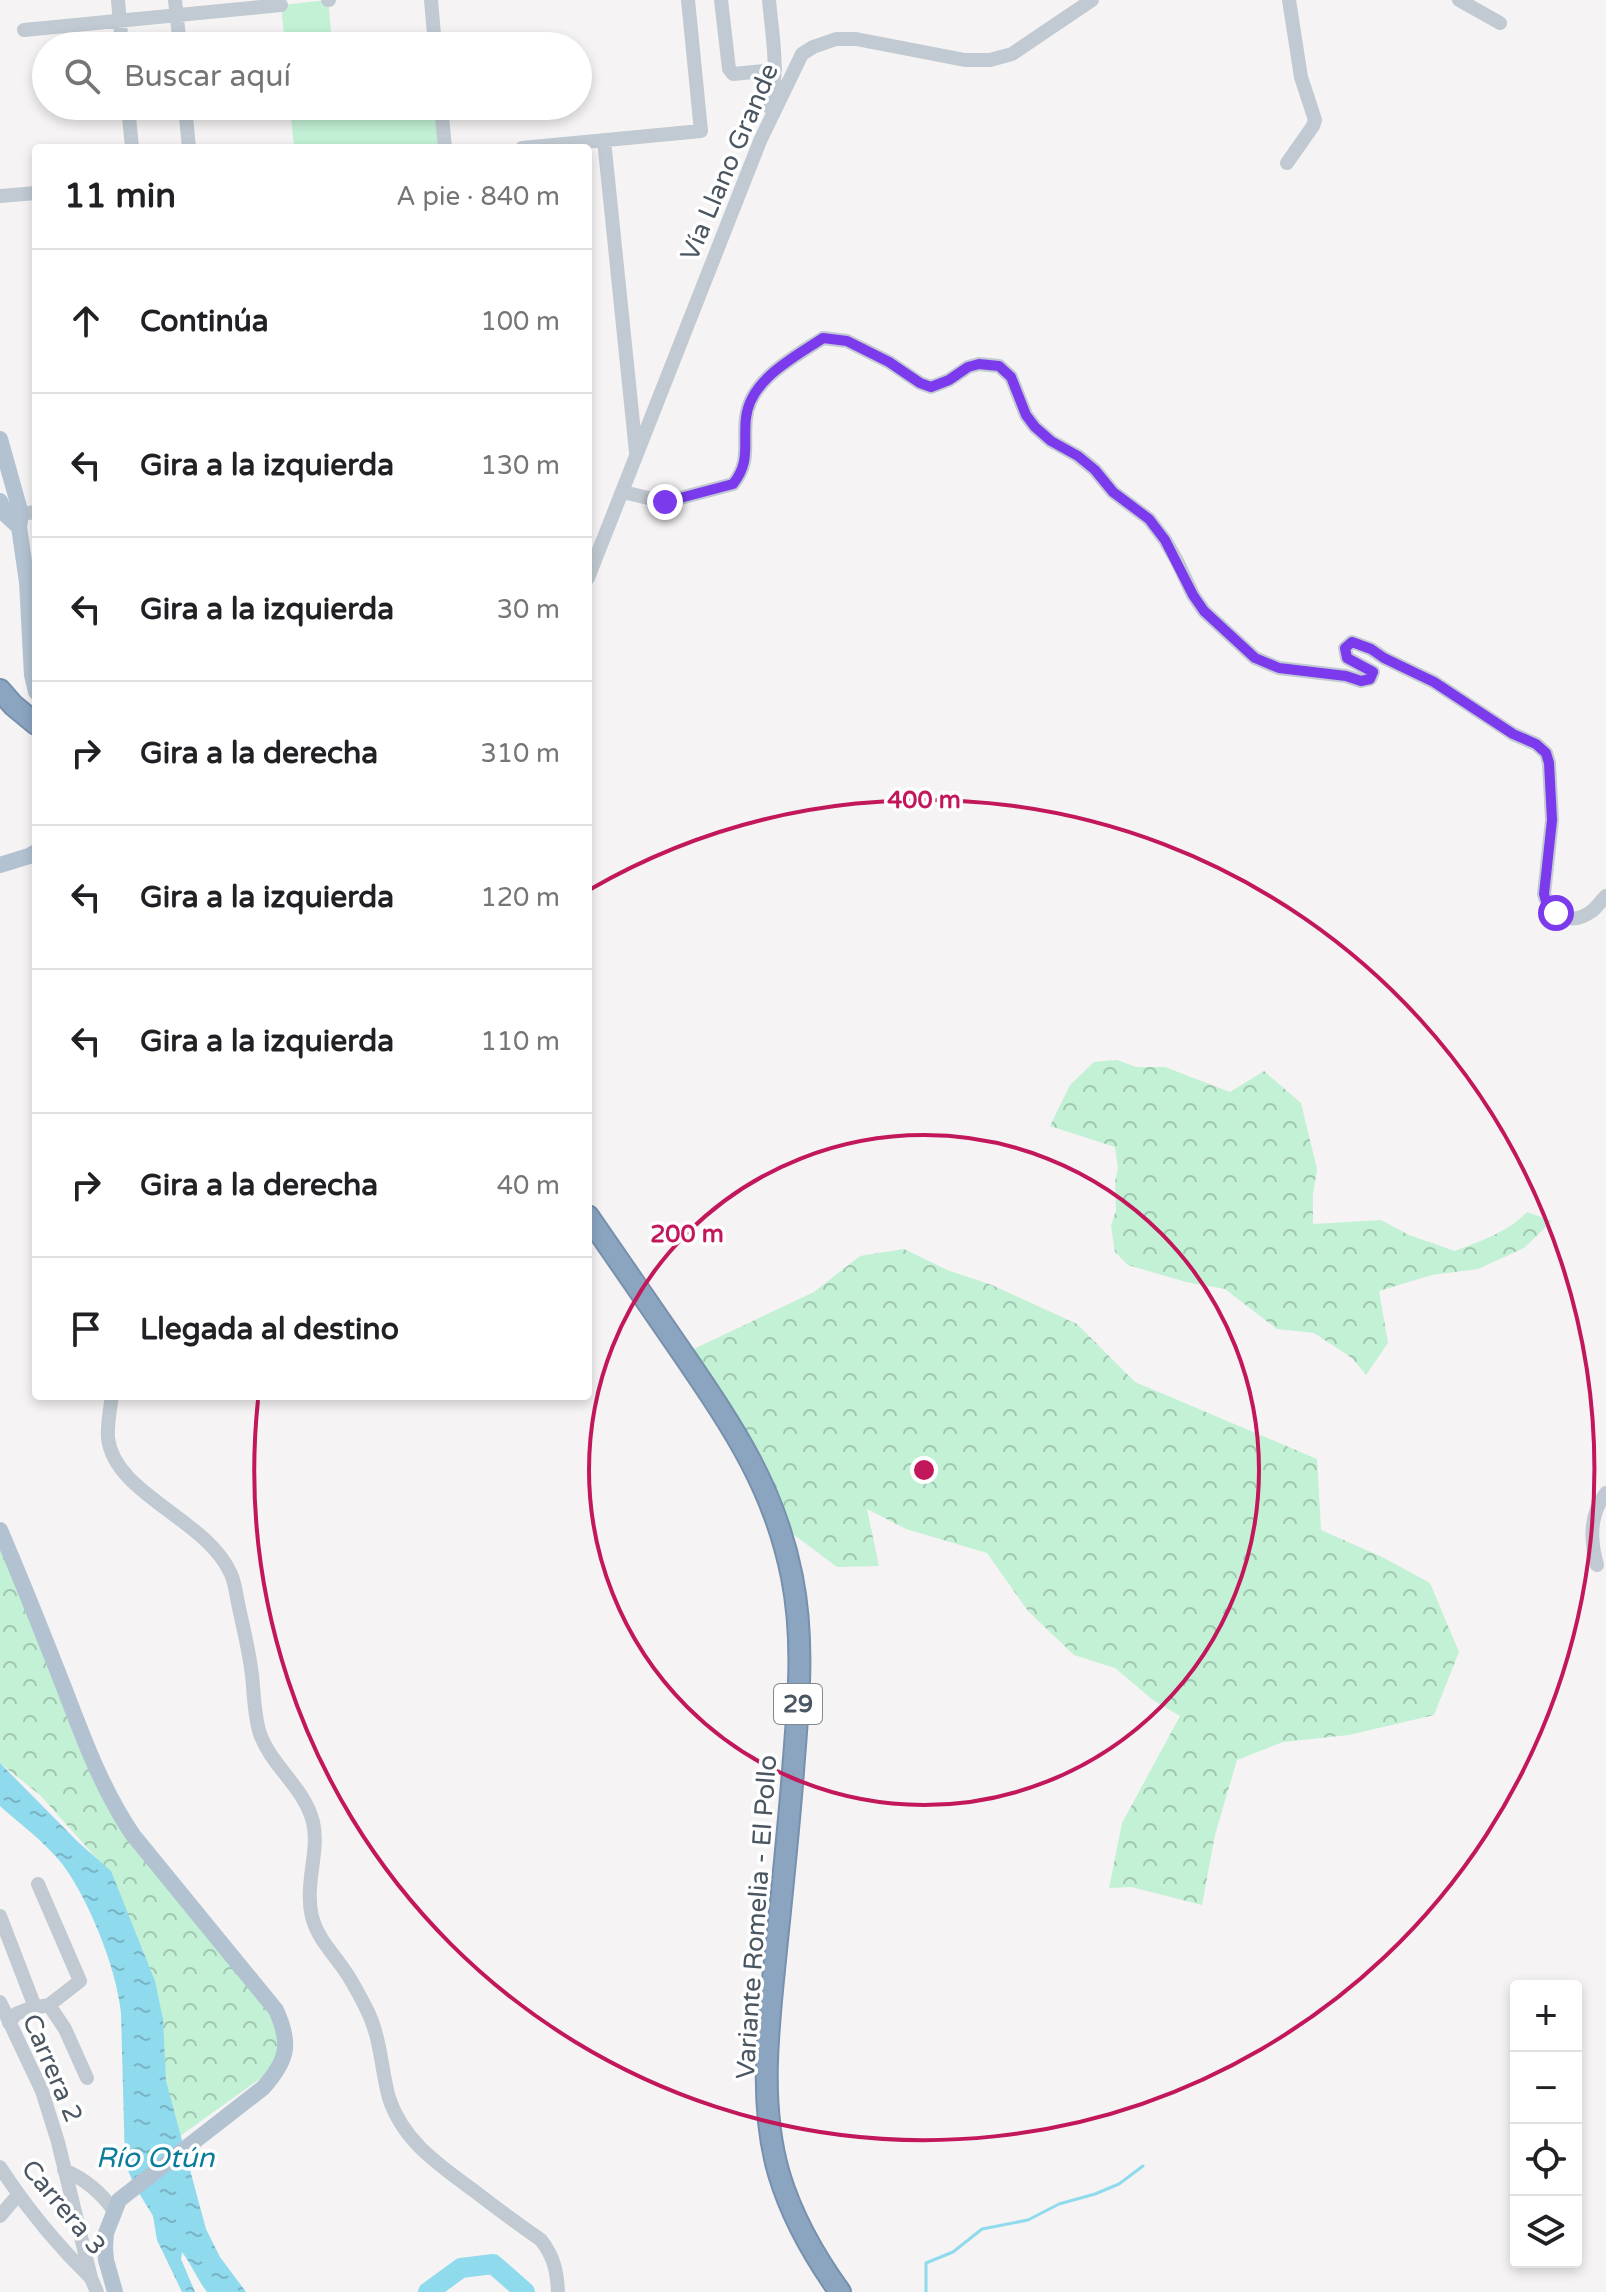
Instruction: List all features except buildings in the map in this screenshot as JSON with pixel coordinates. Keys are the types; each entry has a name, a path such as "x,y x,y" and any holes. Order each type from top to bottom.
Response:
{"highway":[{"path":"0,690 32,721"},
{"name":"Variante Romelia - El Pollo","path":"592,1222 728,1421 756,1469 780,1532 792,1579 800,1658 799,1691 771,2003 767,2075 770,2127 779,2173 795,2216 807,2242 840,2292"}],"main road":[{"path":"0,439 27,582 32,675"},
{"path":"0,865 32,853"},
{"path":"0,1530 78,1726 114,1807 133,1835 276,2010 284,2033 285,2053 280,2070 263,2088 116,2206 106,2233 105,2247 115,2292"}],"street":[{"path":"118,0 121,32"},
{"path":"431,0 434,32"},
{"path":"563,144 701,131 688,0"},
{"path":"721,0 729,69 733,74 775,70"},
{"path":"760,141 771,103 775,70 769,0"},
{"name":"Vía Llano Grande","path":"592,568 760,141 802,54 836,39 856,39 965,60 990,60 1012,54 1092,0"},
{"path":"1287,163 1315,120 1301,77 1289,0"},
{"path":"1459,0 1500,23"},
{"path":"24,30 120,20 176,7 281,5"},
{"path":"176,7 179,32"},
{"path":"129,120 132,144"},
{"path":"186,120 189,144"},
{"path":"442,120 445,144"},
{"path":"604,140 636,457"},
{"path":"0,196 32,193"},
{"path":"623,492 665,502 733,484 744,467 746,415 756,392 772,373 823,338 847,341 931,387 949,380 968,367 979,364 999,366 1011,377 1026,415 1035,427 1051,441 1078,456 1095,470 1113,492 1149,519 1165,540 1204,611 1255,658 1279,668 1346,676 1361,681 1370,679 1373,672 1347,658 1345,648 1352,642 1434,682 1513,734 1536,744 1546,753 1549,763 1552,820 1544,894 1547,905 1560,917 1573,919 1590,912 1606,896"},
{"path":"112,1400 108,1439 122,1470 143,1492 194,1529 222,1557 232,1576 247,1644 260,1735 304,1800 313,1821 315,1842 309,1892 314,1925 324,1945 357,1989 370,2015 379,2043 389,2098 399,2120 412,2140 429,2157 541,2240 554,2259 558,2292"},
{"path":"1597,1565 1591,1543 1592,1529 1594,1515 1606,1493"},
{"path":"9,2023 16,2014 42,2006 80,1981 38,1884"},
{"path":"0,1916 42,2006 65,2029 87,2078"},
{"name":"Carrera 2","path":"0,2002 42,2091 94,2285"},
{"name":"Carrera 3","path":"0,2167 18,2195 94,2285"},
{"path":"64,2170 89,2183 116,2206"},
{"path":"0,2216 18,2195"}],"green space":[{"path":"328,0 331,32 284,32 281,5"},
{"path":"291,120 442,120 445,144 294,144"},
{"path":"1117,1060 1136,1067 1165,1067 1230,1092 1264,1071 1301,1103 1317,1169 1313,1224 1381,1220 1409,1235 1455,1251 1503,1230 1527,1212 1552,1221 1524,1248 1478,1269 1432,1275 1379,1291 1388,1343 1366,1375 1352,1358 1314,1333 1277,1329 1225,1289 1186,1282 1128,1265 1115,1252 1111,1226 1116,1210 1118,1168 1115,1147 1050,1126 1070,1085 1094,1062"},
{"path":"904,1249 1077,1324 1135,1382 1317,1459 1321,1530 1430,1583 1459,1652 1434,1715 1349,1735 1283,1742 1237,1760 1215,1835 1202,1905 1131,1887 1109,1888 1122,1823 1180,1716 1153,1700 1115,1668 1074,1655 1028,1611 987,1553 906,1529 867,1509 879,1566 837,1567 777,1522 683,1354 814,1292 860,1256"},
{"path":"0,1532 114,1807 250,1979 285,2043 268,2073 162,2149 143,1950 100,1862 40,1795 0,1763"}],"water":[{"name":"Río Otún","path":"0,1763 111,1871 155,1981 163,2019 166,2081 206,2229 220,2257 246,2292 207,2292 182,2252 181,2259 195,2292 182,2292 157,2240 153,2216 125,2163 121,2013 114,1975 90,1912 70,1875 45,1846 0,1806"}],"waterway":[{"path":"926,2292 926,2263 953,2252 982,2229 1028,2220 1059,2204 1095,2194 1119,2184 1143,2166"},
{"path":"428,2292 461,2268 493,2264 525,2292"}],"route":[{"path":"665,502 736,481 744,467 746,415 756,392 772,373 823,338 847,341 931,387 949,380 968,367 979,364 999,366 1011,377 1026,415 1035,427 1051,441 1078,456 1095,470 1113,492 1149,519 1165,540 1204,611 1255,658 1279,668 1346,676 1361,681 1370,679 1373,672 1347,658 1345,648 1352,642 1434,682 1546,753 1552,820 1544,894 1547,905 1556,913"}]}
